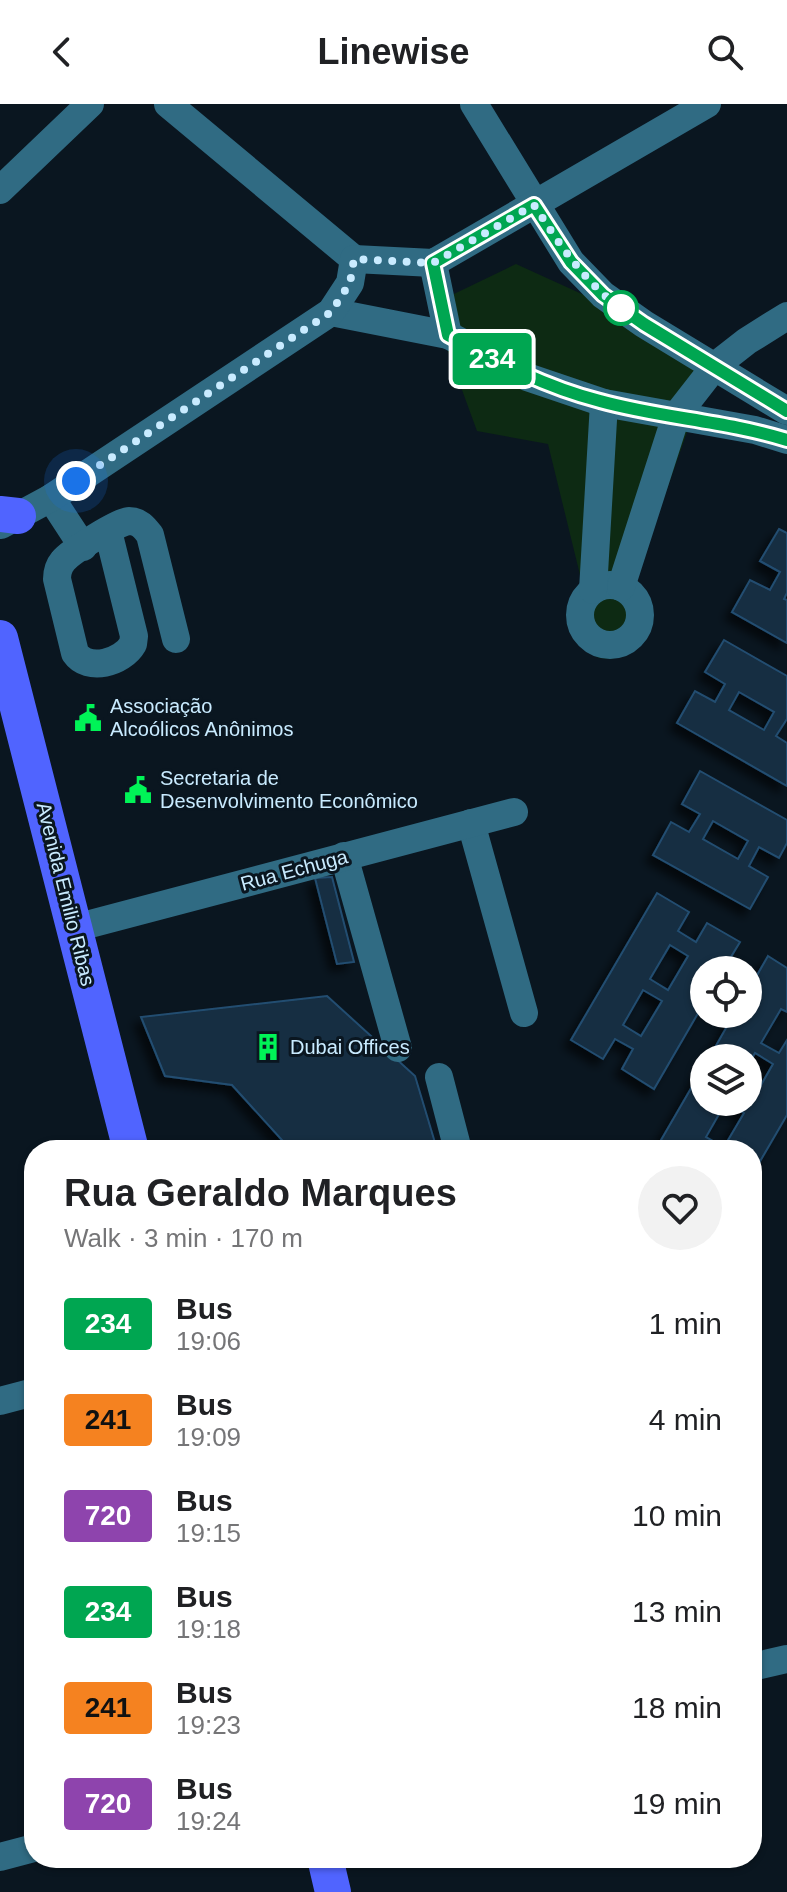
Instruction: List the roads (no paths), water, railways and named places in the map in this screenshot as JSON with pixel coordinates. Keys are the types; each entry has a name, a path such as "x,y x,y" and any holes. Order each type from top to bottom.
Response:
{"main road":[{"name":"Avenida Emilio Ribas","path":"0,638 128,1140"},
{"path":"327,1868 333,1892"}],"street":[{"path":"0,190 90,104"},
{"path":"168,104 354,259 433,263 707,104"},
{"path":"474,104 571,262 603,295 644,324 787,411"},
{"path":"6,519 51,498 331,312 350,283 354,259"},
{"path":"433,263 448,335"},
{"path":"331,312 448,335 527,377 604,403 787,440"},
{"path":"621,587 676,416 715,366 787,316"},
{"path":"593,590 602,586 621,587 636,600 641,619 632,637 614,645 595,641 582,626 580,616 582,606 593,590 604,403"},
{"path":"51,498 83,547"},
{"path":"108,531 134,636 133,644 123,655 89,665 80,661 75,653 57,579 58,568 65,558 108,531 123,522 133,521 142,525 150,535 176,639"},
{"name":"Rua Echuga","path":"75,928 514,812"},
{"path":"471,823 524,1013"},
{"path":"344,856 398,1048"},
{"path":"439,1077 455,1140"},
{"path":"0,1401 24,1395"},
{"path":"762,1665 787,1659"},
{"path":"0,1857 24,1851"}],"place":[{"name":"Associação Alcoólicos Anônimos","path":"88,718"},
{"name":"Secretaria de Desenvolvimento Econômico","path":"138,790"},
{"name":"Dubai Offices","path":"268,1047"}]}
